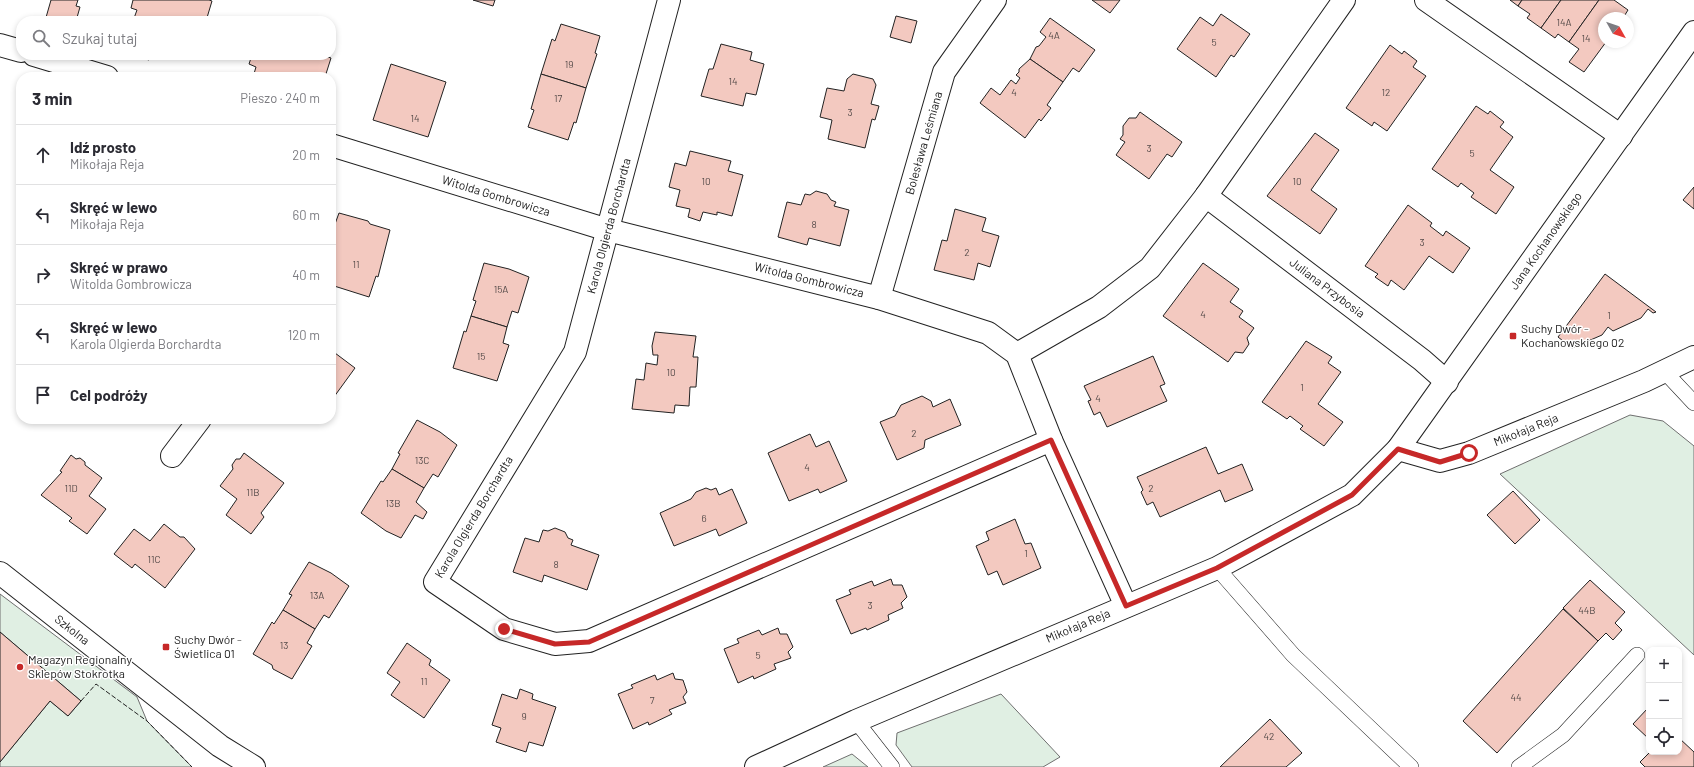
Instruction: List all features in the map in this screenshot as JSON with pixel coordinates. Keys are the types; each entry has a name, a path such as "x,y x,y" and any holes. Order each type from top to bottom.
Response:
{"street":[{"name":"Karola Olgierda Borchardta","path":"669,0 575,352 435,582 504,629 555,644 589,642 1051,440"},
{"name":"Bolesława Leśmiana","path":"879,298 944,72 995,0"},
{"path":"1126,606 1051,440 1017,354 1099,307 1150,268 1206,196 1344,0"},
{"path":"1426,0 1621,136"},
{"name":"Jana Kochanowskiego","path":"1398,449 1694,32"},
{"path":"0,45 16,50"},
{"path":"51,60 90,72"},
{"name":"Witolda Gombrowicza","path":"336,147 608,230 879,298 988,333 1017,354"},
{"name":"Juliana Przybosia","path":"1206,196 1422,360 1447,382"},
{"name":"Mikołaja Reja","path":"756,767 856,721 1217,568 1352,495 1398,449 1440,462 1483,447 1665,372 1694,357"},
{"path":"172,456 196,424"},
{"name":"Szkolna","path":"0,573 220,746 254,767"},
{"name":"Szkolna","path":"220,746 238,767"}],"lane":[{"path":"1665,372 1694,403"},
{"path":"1217,568 1293,655 1411,767"},
{"path":"1519,767 1563,735 1637,655"},
{"path":"856,721 892,767"}],"green space":[{"path":"1630,415 1663,421 1694,446 1694,655 1500,474"},
{"path":"0,594 137,697 147,721 192,767 0,767 0,762 50,701 68,716 81,701 0,632"},
{"path":"1001,694 1060,757 1043,767 912,767 896,745 897,733"},
{"path":"852,754 868,767 823,767"}],"building":[{"path":"51,0 78,0 76,6 80,7 77,16 46,16"},
{"path":"133,0 212,1 208,16 135,16 137,10 131,8"},
{"path":"473,0 495,0 493,6"},
{"path":"1092,0 1120,0 1110,13"},
{"path":"1510,0 1522,0 1518,6"},
{"path":"1522,0 1561,0 1541,28 1527,18 1530,14 1518,6"},
{"path":"1561,0 1599,0 1569,42 1558,34 1555,38 1541,28"},
{"path":"1599,0 1614,0 1628,10 1627,12 1598,12 1598,48 1602,48 1584,72 1569,62 1579,49 1569,42"},
{"path":"1221,14 1250,34 1234,57 1231,55 1216,77 1177,49 1200,17 1213,26"},
{"path":"896,16 917,21 911,43 890,37"},
{"path":"1050,18 1095,50 1079,72 1073,68 1063,82 1030,59 1036,47 1039,46 1046,37 1040,32"},
{"path":"561,24 600,36 595,53 597,54 586,88 541,74 552,39 555,41"},
{"path":"721,44 752,52 750,60 764,64 756,95 746,93 743,106 701,96 709,69 713,69"},
{"path":"1390,45 1402,54 1404,51 1417,61 1413,67 1426,76 1387,131 1374,122 1372,126 1346,108"},
{"path":"1030,59 1063,82 1047,105 1051,108 1041,121 1039,119 1025,138 980,103 991,88 1000,95 1011,80 1016,84 1020,78 1016,75 1019,72 1019,69"},
{"path":"250,60 330,60 327,72 254,72 256,67 249,64"},
{"path":"391,64 446,82 428,137 373,120"},
{"path":"541,74 586,88 576,123 574,122 568,140 528,127 534,110 531,109"},
{"path":"853,74 873,79 876,85 871,104 879,106 875,120 872,119 865,148 828,139 832,120 820,117 827,88 844,91 847,79"},
{"path":"1476,106 1488,114 1490,111 1504,122 1500,127 1513,137 1490,170 1514,187 1496,214 1471,197 1474,193 1461,183 1458,187 1432,169"},
{"path":"1140,112 1182,142 1172,157 1167,154 1149,179 1116,155 1125,142 1120,139 1123,135 1123,126 1129,118 1136,118"},
{"path":"1315,133 1339,150 1311,190 1337,209 1320,234 1267,196"},
{"path":"690,151 731,161 728,171 743,175 732,216 717,212 717,215 703,212 700,221 688,217 690,209 676,206 680,190 669,187 675,163 686,166"},
{"path":"1694,187 1694,209 1683,200"},
{"path":"816,191 827,194 831,200 836,202 834,206 849,210 840,246 809,238 807,245 778,237 787,202 801,205 805,194 810,195"},
{"path":"1408,205 1432,223 1430,226 1443,236 1446,231 1470,248 1453,273 1429,256 1404,290 1391,280 1388,286 1375,277 1378,274 1365,266"},
{"path":"955,209 986,218 982,231 999,236 990,267 978,263 974,280 934,270 942,240 947,241"},
{"path":"339,213 368,221 370,224 390,230 378,277 376,276 369,297 336,287 336,221"},
{"path":"484,263 509,269 529,277 518,313 512,311 507,327 471,316 476,301 473,300"},
{"path":"1203,263 1239,289 1230,302 1243,311 1239,317 1254,328 1247,338 1249,344 1243,353 1235,352 1228,362 1163,316"},
{"path":"1605,274 1656,312 1653,313 1648,309 1641,318 1613,331 1608,327 1602,335 1572,348 1558,337"},
{"path":"471,316 507,327 503,343 509,345 497,381 453,368 464,331 466,332"},
{"path":"655,332 696,336 693,357 698,357 696,387 690,387 689,406 675,405 674,413 632,409 636,379 644,380 646,363 657,365 658,355 653,355 652,346"},
{"path":"1306,341 1332,357 1328,363 1341,372 1318,404 1343,422 1324,446 1300,429 1303,426 1290,416 1287,419 1262,402"},
{"path":"336,354 355,368 336,394"},
{"path":"1153,356 1165,384 1160,386 1167,401 1107,427 1100,412 1094,415 1088,401 1091,400 1084,386"},
{"path":"922,396 931,401 933,407 950,399 961,425 925,440 924,448 897,460 880,422 895,416 901,405"},
{"path":"417,420 440,432 457,445 438,477 433,474 424,488 392,469 400,454 398,453"},
{"path":"810,434 816,447 829,441 847,481 820,493 818,489 789,501 768,453"},
{"path":"1206,447 1218,474 1242,464 1253,490 1225,502 1220,490 1160,517 1153,502 1147,505 1141,492 1143,490 1137,477"},
{"path":"244,453 284,483 261,513 264,517 251,534 226,515 237,499 220,486 233,469 232,465 236,459 240,459"},
{"path":"71,455 76,459 80,458 85,462 85,465 102,478 89,496 106,509 87,534 69,521 72,518 41,495 62,472 60,471"},
{"path":"392,469 424,488 416,502 427,512 423,519 415,515 401,538 386,531 361,513 381,481 383,482"},
{"path":"706,488 711,490 716,488 719,495 732,489 747,523 719,536 716,529 674,546 660,513 691,499 696,492"},
{"path":"1513,491 1540,520 1515,544 1487,515"},
{"path":"1015,519 1025,544 1031,543 1041,568 1003,585 997,571 988,575 976,546 989,540 986,532"},
{"path":"164,524 180,537 184,537 195,549 165,588 135,564 132,568 114,554 134,529 150,541"},
{"path":"555,528 565,532 568,538 573,540 571,545 599,555 587,590 544,575 542,582 513,572 525,538 539,542 543,530 548,531"},
{"path":"309,562 331,573 349,586 329,618 324,615 315,629 283,610 292,595 289,594"},
{"path":"891,579 893,585 902,585 907,597 901,603 903,608 888,615 889,620 867,630 866,628 851,634 836,600 851,594 849,590 872,581 874,586"},
{"path":"1590,580 1625,612 1615,623 1622,630 1613,640 1606,633 1598,641 1563,608"},
{"path":"1563,609 1598,641 1497,753 1463,721"},
{"path":"283,610 315,629 307,643 312,646 292,679 273,669 272,665 253,654 272,622 274,624"},
{"path":"778,628 780,634 787,634 793,647 788,652 791,658 774,664 776,669 754,679 753,676 738,683 724,649 739,643 737,639 759,630 762,635"},
{"name":"Magazyn Regionalny Sklepów Stokrotka","path":"0,632 81,701 68,716 50,701 0,762"},
{"path":"407,643 431,660 429,665 450,680 424,718 391,695 400,682 387,673"},
{"path":"673,673 675,679 683,680 687,692 683,697 686,703 669,710 672,714 649,725 648,722 633,729 618,694 633,688 631,685 655,675 657,680"},
{"path":"520,689 533,694 532,699 556,707 543,746 529,742 526,752 496,742 501,728 492,725 502,694 517,699"},
{"path":"1646,710 1646,736 1633,724"},
{"path":"1270,719 1302,753 1286,767 1220,767"},
{"path":"1682,741 1694,752 1694,767 1645,767 1640,762 1647,755 1682,755"}],"fence":[{"path":"81,701 96,684 147,721 192,767"}],"place":[{"name":"Suchy Dwór - Kochanowskiego 02","path":"1513,336"},
{"name":"Suchy Dwór - Świetlica 01","path":"166,647"},
{"name":"Magazyn Regionalny Sklepów Stokrotka","path":"20,667"}],"route":[{"path":"504,629 555,644 589,642 1051,440 1126,606 1217,568 1352,495 1398,449 1440,462 1469,453"}]}
